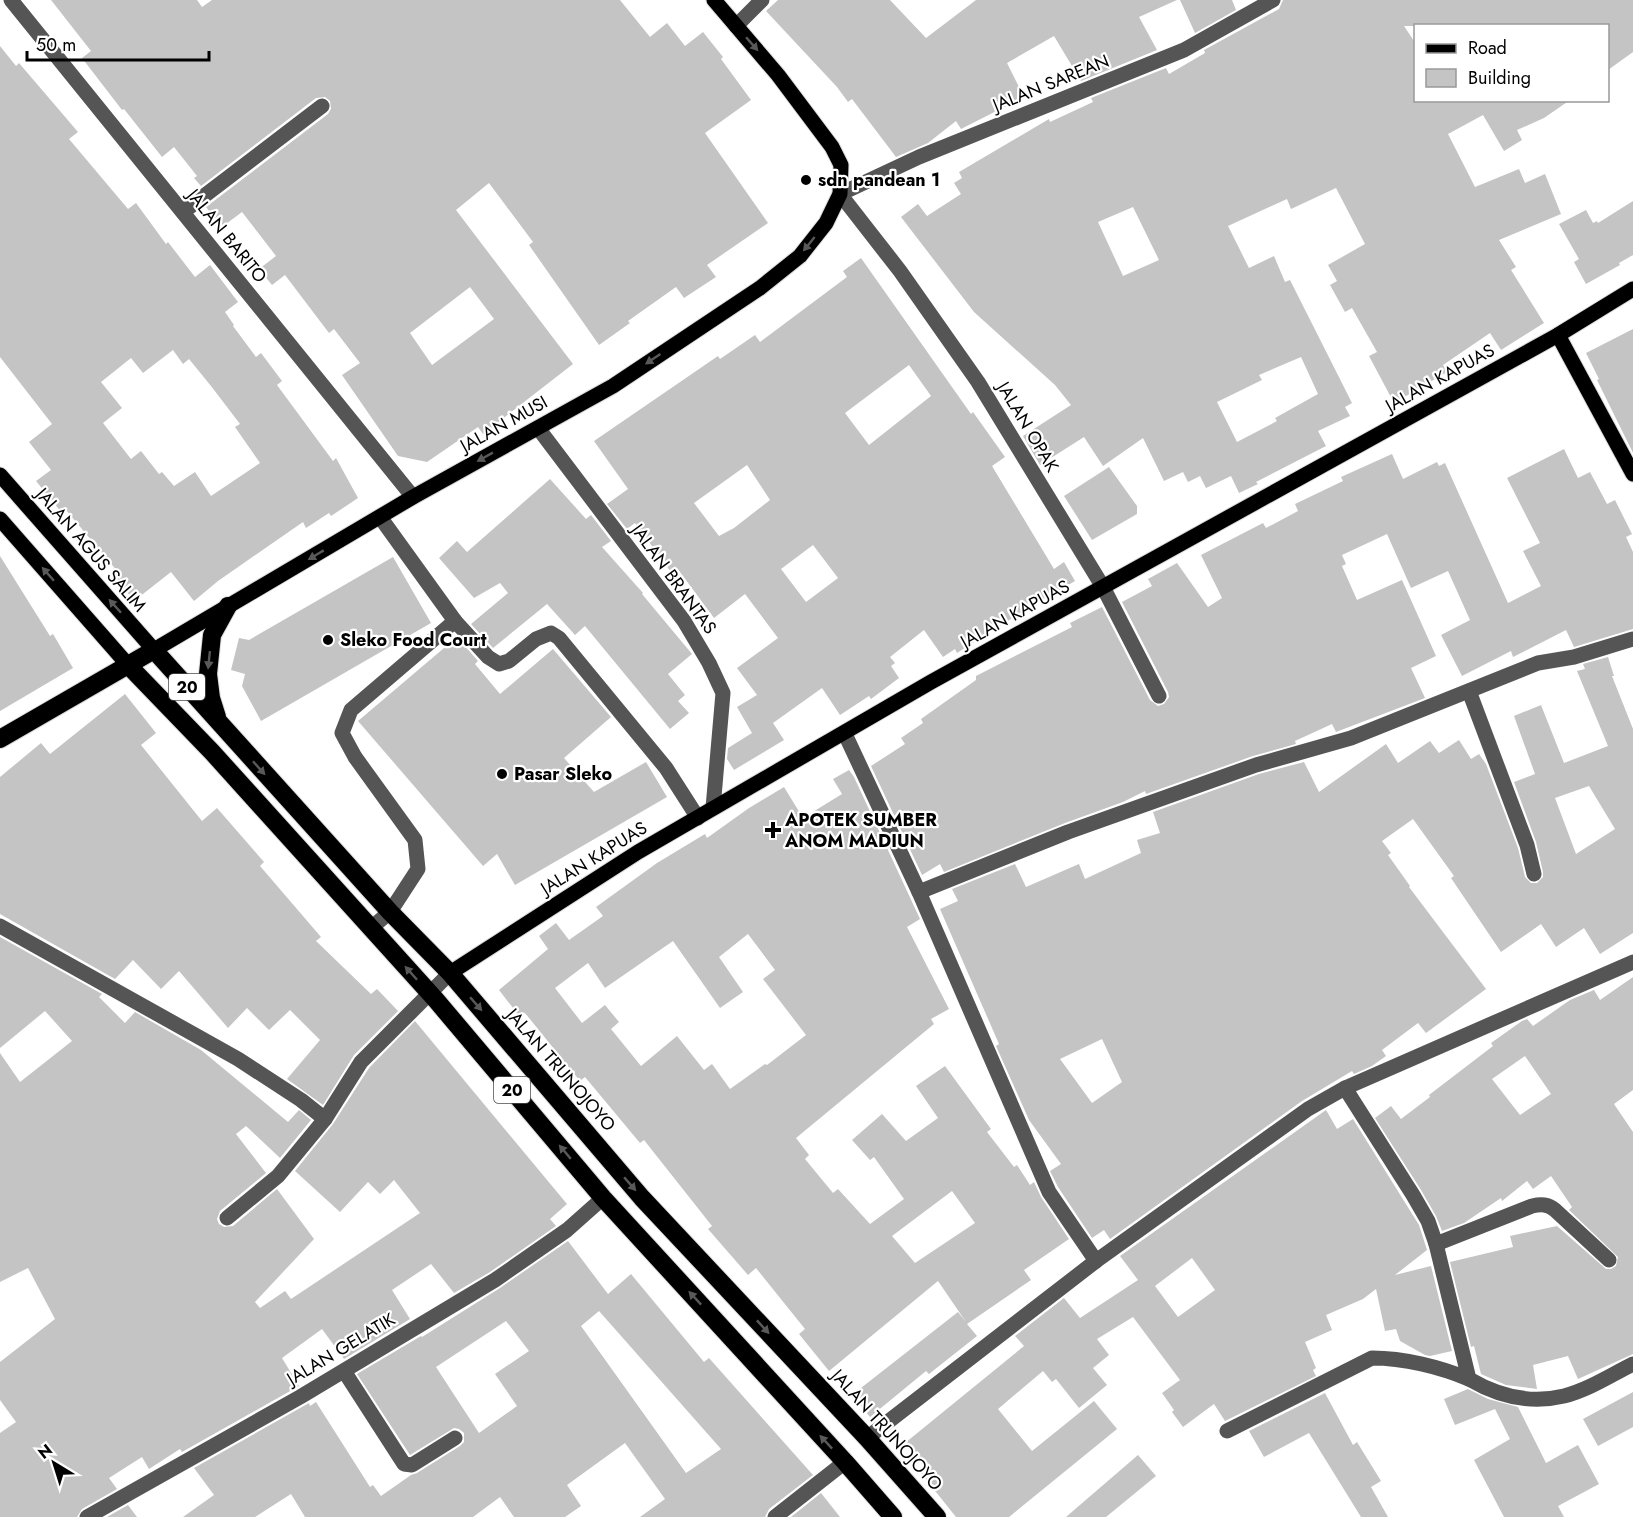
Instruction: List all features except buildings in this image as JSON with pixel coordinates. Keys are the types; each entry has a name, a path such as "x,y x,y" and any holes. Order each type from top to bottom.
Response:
{"highway":[{"path":"220,725 211,698 208,674 212,635 228,606"},
{"path":"0,739 154,650"},
{"name":"JALAN TRUNOJOYO","path":"154,650 390,912 450,973 642,1198 867,1438 937,1517"},
{"name":"20","path":"128,665 212,752 371,928 603,1198 893,1517"}],"main road":[{"path":"714,0 778,75 832,147 841,165 840,194"},
{"name":"JALAN MUSI","path":"154,650 413,497 613,386 760,288 800,256 826,223 840,194"},
{"name":"JALAN KAPUAS","path":"450,973 638,852 845,734 931,682 1558,335 1633,290"},
{"path":"1558,335 1633,474"},
{"name":"JALAN AGUS SALIM","path":"0,475 154,650"},
{"path":"0,519 128,665"}],"street":[{"name":"JALAN BARITO","path":"11,0 413,497"},
{"path":"736,26 762,0"},
{"name":"JALAN SAREAN","path":"840,194 919,157 1184,50 1273,0"},
{"path":"183,212 322,106"},
{"name":"JALAN OPAK","path":"840,194 900,271 978,382 1103,587 1159,696"},
{"name":"JALAN BRANTAS","path":"538,428 684,621 709,663 723,693 713,808"},
{"path":"380,517 455,621 488,657 500,664 509,661 536,639 551,633 559,638 666,768 698,818"},
{"path":"371,928 390,912 417,869 415,840 355,757 342,732 351,710 455,621"},
{"path":"919,892 1068,832 1257,765 1351,738 1538,663 1574,657 1633,639"},
{"path":"1469,692 1527,845 1534,874"},
{"path":"845,734 919,892 1049,1192 1096,1261"},
{"path":"0,926 238,1059 326,1119"},
{"path":"867,1438 1096,1261 1308,1109 1346,1088 1633,962"},
{"name":"JALAN KAPUAS","path":"227,1218 278,1176 326,1119 360,1062 450,973"},
{"path":"1346,1088 1423,1211 1436,1244 1469,1379"},
{"name":"JALAN GELATIK","path":"87,1517 344,1371 495,1280 567,1230 603,1198"},
{"path":"1436,1244 1532,1206 1545,1205 1551,1206 1609,1260"},
{"path":"1227,1431 1372,1358 1384,1358 1451,1372 1488,1390 1524,1399 1564,1396 1584,1389 1633,1364"},
{"path":"344,1371 404,1464 412,1465 455,1438"},
{"path":"775,1517 845,1462"}],"place":[{"name":"sdn pandean 1","path":"806,180"},
{"name":"Sleko Food Court","path":"328,640"},
{"name":"Pasar Sleko","path":"502,774"},
{"name":"APOTEK SUMBER ANOM MADIUN","path":"773,830"}]}
